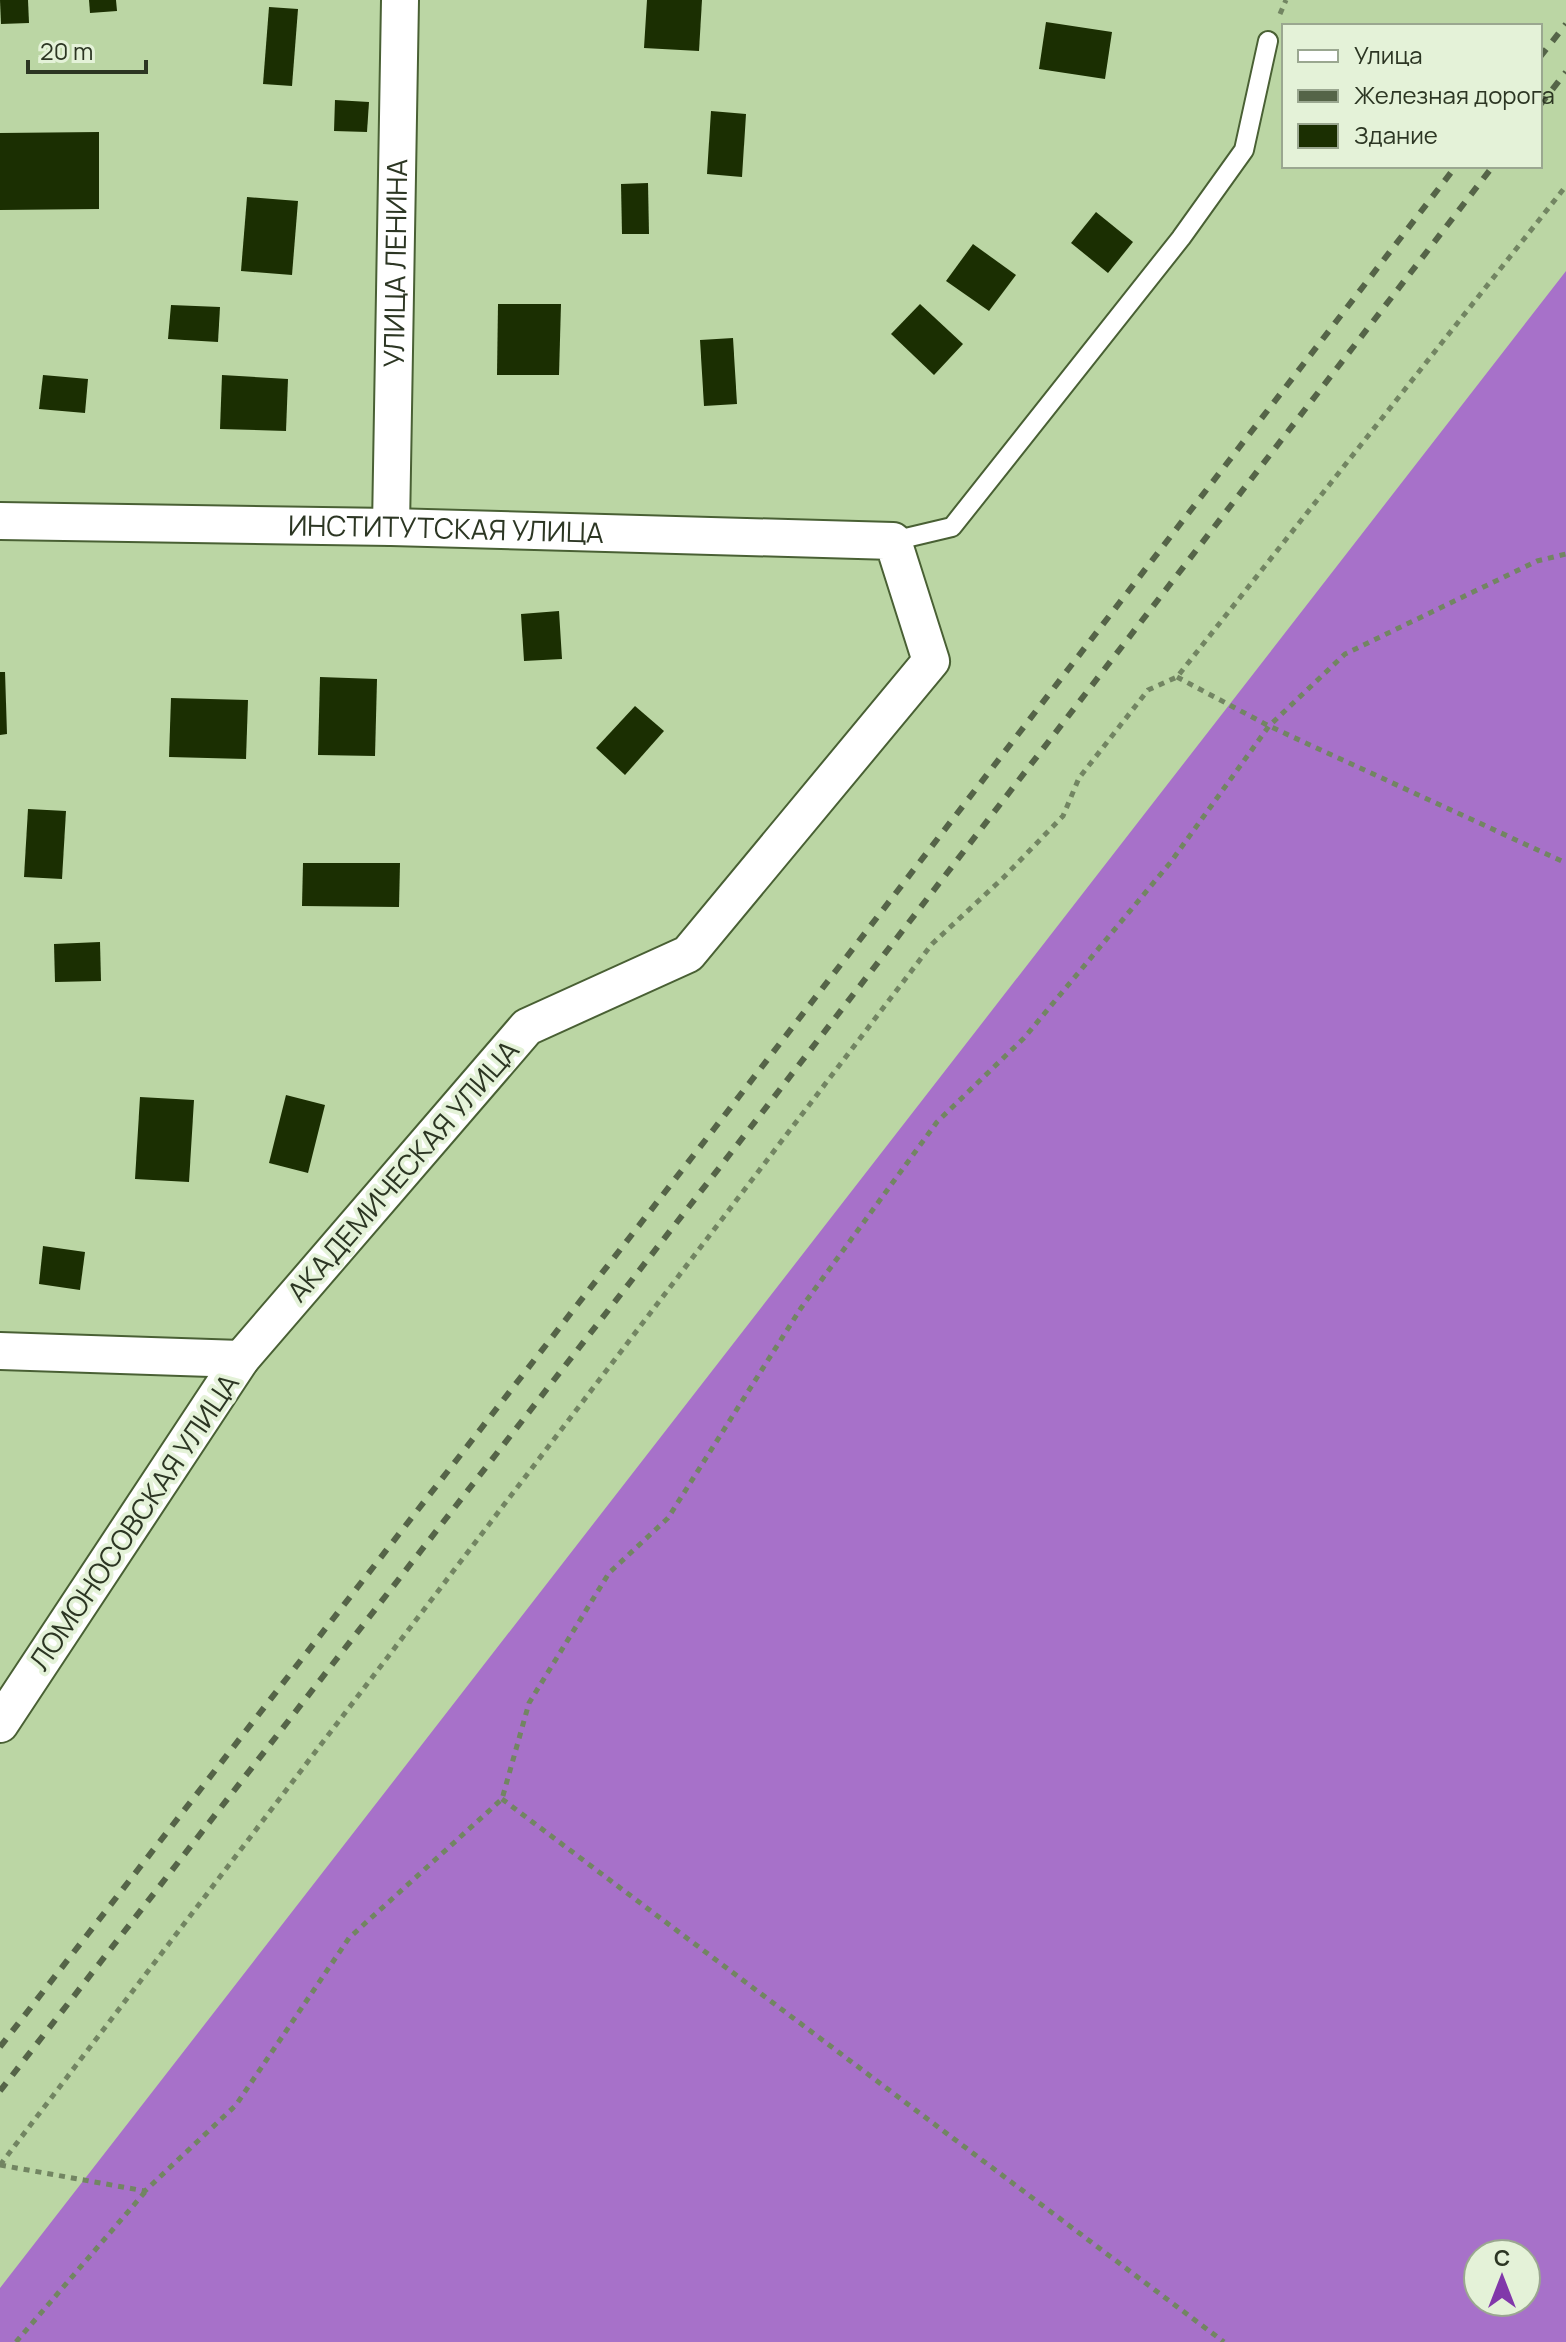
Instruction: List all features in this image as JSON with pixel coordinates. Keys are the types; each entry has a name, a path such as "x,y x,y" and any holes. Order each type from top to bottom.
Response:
{"street":[{"name":"УЛИЦА ЛЕНИНА","path":"391,527 400,0"},
{"name":"ИНСТИТУТСКАЯ УЛИЦА","path":"0,521 391,527 893,541"},
{"name":"АКАДЕМИЧЕСКАЯ УЛИЦА","path":"241,1359 527,1027 688,954 931,661 893,541"},
{"path":"0,1351 241,1359"},
{"name":"ЛОМОНОСОВСКАЯ УЛИЦА","path":"0,1724 241,1359"}],"lane":[{"path":"893,541 952,527 1181,238 1244,150 1268,41"}],"path":[{"path":"145,2191 0,2165 932,944 1003,878 1063,816 1079,778 1148,690 1177,677 1566,186"},
{"path":"16,2342 145,2191 236,2105 349,1938 502,1799 529,1703 609,1573 668,1518 801,1308 937,1122 1024,1038 1170,863 1269,726 1345,654 1537,561 1566,554"},
{"path":"1177,677 1269,726 1566,863"},
{"path":"502,1799 1224,2342"}],"shaded area":[{"path":"1566,271 1566,2342 0,2342 0,2288"}],"building":[{"path":"0,0 28,0 29,23 1,24"},
{"path":"89,0 116,0 117,11 90,13"},
{"path":"647,0 702,0 699,51 644,48"},
{"path":"269,7 298,9 292,86 263,84"},
{"path":"1046,22 1112,32 1105,79 1039,69"},
{"path":"335,100 369,102 367,132 334,131"},
{"path":"711,111 746,114 742,177 707,174"},
{"path":"99,132 99,209 0,210 0,133"},
{"path":"648,183 649,234 622,234 621,184"},
{"path":"247,197 298,201 292,275 241,271"},
{"path":"1096,212 1133,242 1108,273 1071,243"},
{"path":"973,244 1016,275 989,311 946,281"},
{"path":"498,304 561,304 559,375 497,375"},
{"path":"920,304 963,344 934,375 891,334"},
{"path":"171,305 220,307 218,342 168,339"},
{"path":"733,338 737,404 704,406 700,340"},
{"path":"43,375 88,379 85,413 39,409"},
{"path":"222,375 288,379 286,431 220,429"},
{"path":"559,611 562,659 524,661 521,614"},
{"path":"0,672 5,672 7,734 0,735"},
{"path":"320,677 377,679 375,756 318,755"},
{"path":"171,698 248,700 246,759 169,757"},
{"path":"635,706 664,731 625,775 596,748"},
{"path":"28,809 66,811 62,879 24,877"},
{"path":"303,863 400,863 399,907 302,906"},
{"path":"100,942 101,981 55,982 54,944"},
{"path":"286,1095 325,1105 308,1173 269,1163"},
{"path":"140,1097 194,1100 189,1182 135,1179"},
{"path":"43,1246 85,1252 80,1290 39,1284"}],"railway":[{"path":"1542,54 1566,24"},
{"path":"1542,102 1566,72"},
{"path":"0,2047 714,1129 1454,168"},
{"path":"0,2091 737,1145 1491,168"}]}
